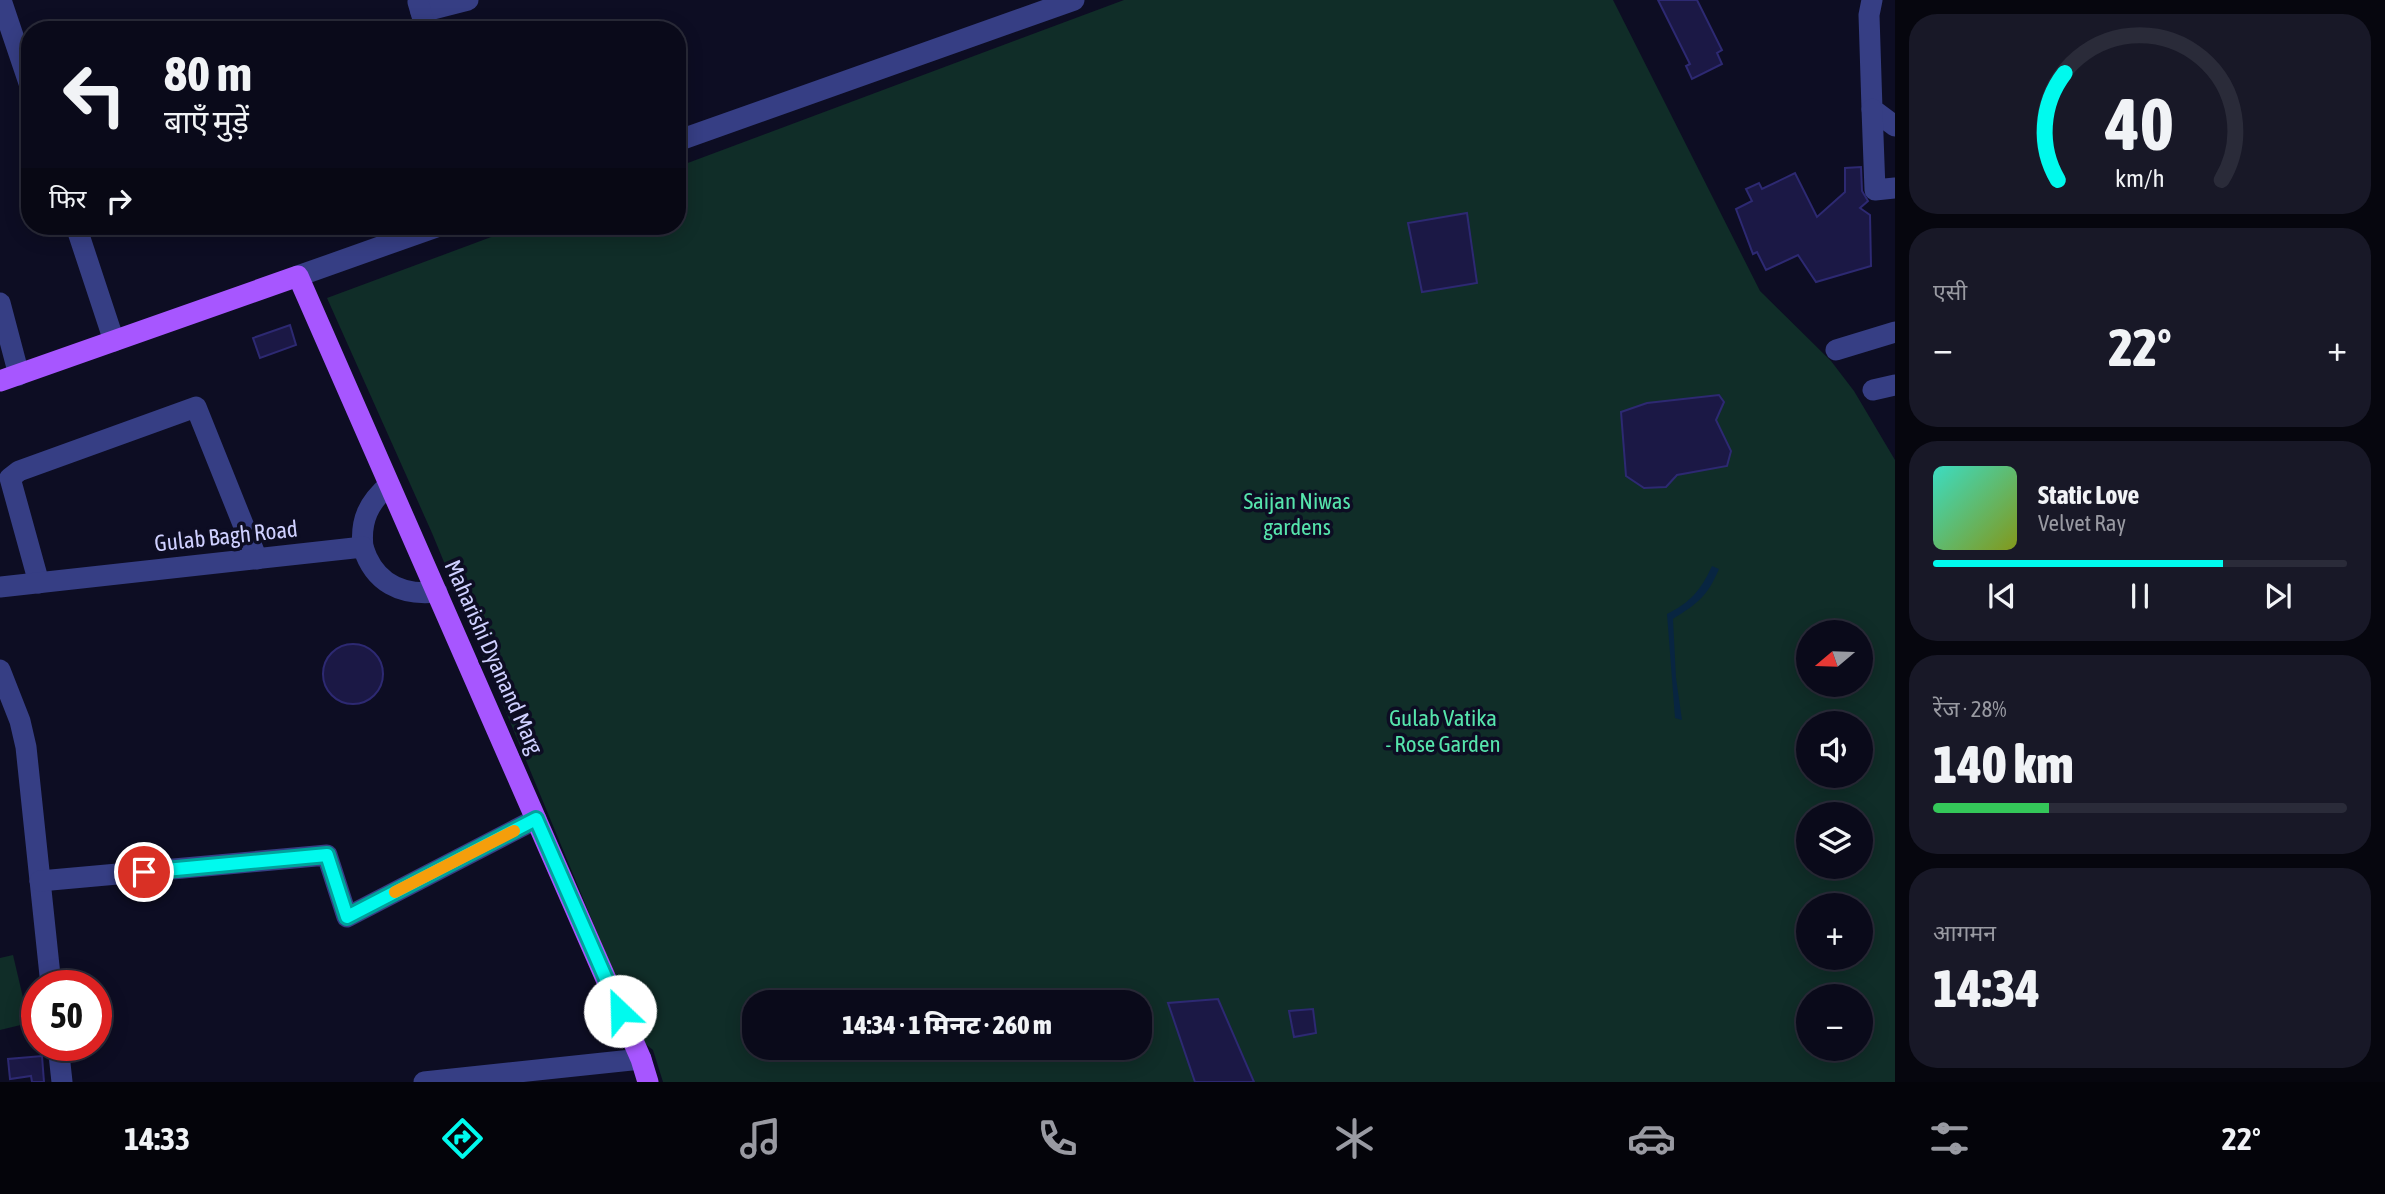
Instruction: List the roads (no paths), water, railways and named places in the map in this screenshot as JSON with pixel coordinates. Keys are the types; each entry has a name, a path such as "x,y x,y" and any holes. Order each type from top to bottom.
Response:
{"main road":[{"path":"9,378 298,276"},
{"name":"Maharishi Dyanand Marg","path":"298,276 641,1059 648,1082"}],"street":[{"path":"1,0 21,59"},
{"path":"418,14 468,0"},
{"path":"686,138 1074,0"},
{"path":"1872,0 1869,15 1875,190 1895,188"},
{"path":"1872,109 1895,126"},
{"path":"79,235 114,341"},
{"path":"298,276 402,235"},
{"path":"0,303 9,378"},
{"path":"1836,350 1895,332"},
{"path":"1873,390 1895,385"},
{"path":"39,583 10,478 19,471 196,407 257,559"},
{"path":"389,485 377,495 365,515 363,547 370,566 388,584 417,594 436,592"},
{"name":"Gulab Bagh Road","path":"0,587 363,547"},
{"path":"0,670 20,721 26,747 49,970"},
{"path":"40,881 327,855 347,917 536,819"},
{"path":"424,1082 641,1059"},
{"path":"60,1061 62,1082"}],"water":[{"path":"1712,566 1719,569 1706,593 1673,619 1676,678 1682,720 1675,718 1667,614 1694,595"}],"park label":[{"name":"Saijan Niwas gardens","path":"1297,514"},
{"name":"Gulab Vatika - Rose Garden","path":"1443,731"}]}
